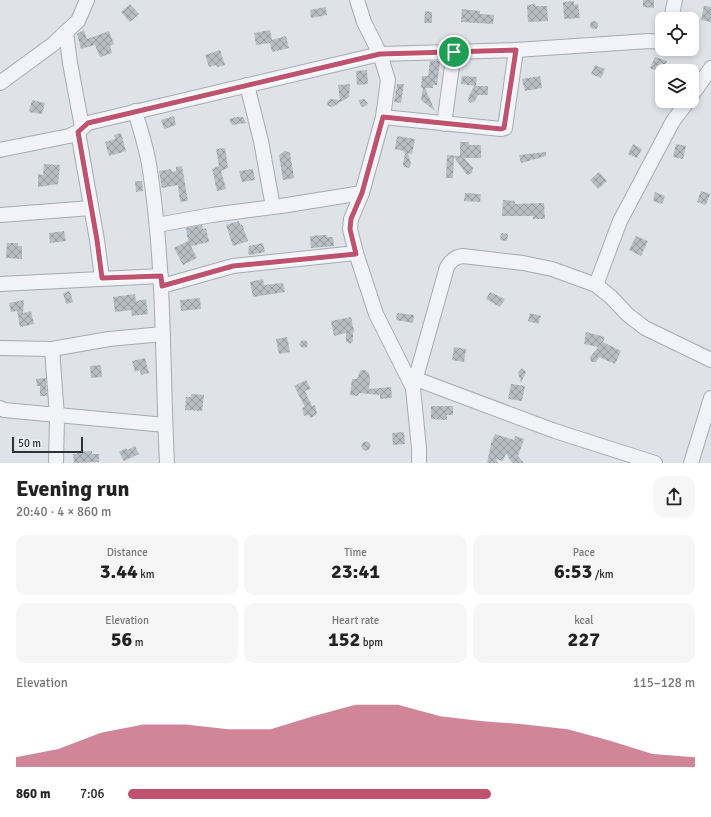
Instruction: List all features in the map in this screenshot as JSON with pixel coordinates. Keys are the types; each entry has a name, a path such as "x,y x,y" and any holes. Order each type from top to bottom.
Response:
{"street":[{"path":"0,83 52,45 78,21 87,0"},
{"path":"357,0 364,22 380,54 388,80 383,117 362,193 351,219 350,229 356,254 376,314 414,383 655,463"},
{"path":"672,12 675,0"},
{"path":"66,32 90,208 97,240 102,278"},
{"path":"0,150 69,136 88,123 135,111 380,54 516,50 655,41"},
{"path":"383,117 444,124 504,128 516,50"},
{"path":"444,124 454,52"},
{"path":"0,69 22,66"},
{"path":"699,85 711,68"},
{"path":"247,85 261,140 273,207"},
{"path":"596,285 620,221 673,121 683,108"},
{"path":"135,111 149,162 157,225 161,281 167,463"},
{"path":"157,225 212,215 362,193"},
{"path":"0,215 90,208"},
{"path":"0,284 102,278 161,281 233,266 356,254"},
{"path":"419,463 414,383 447,267 451,261 457,257 463,256 523,263 552,269 596,285 628,315 645,328 711,360"},
{"path":"0,348 52,349 109,339 163,334"},
{"path":"52,349 57,416 56,463"},
{"path":"691,463 711,398"},
{"path":"0,408 4,410 57,416 165,425"}],"building":[{"path":"643,0 654,0 654,8 643,7"},
{"path":"574,1 574,5 578,4 580,18 564,19 563,2"},
{"path":"130,4 139,14 130,22 121,12"},
{"path":"535,4 536,6 547,6 548,21 528,22 527,5"},
{"path":"704,6 711,7 711,22 701,20"},
{"path":"326,7 327,15 311,18 310,10"},
{"path":"462,9 480,11 480,14 494,15 493,24 461,22"},
{"path":"425,11 432,12 432,23 424,23"},
{"path":"592,21 596,21 598,25 596,29 592,29 590,27 590,23"},
{"path":"84,30 87,39 109,31 114,44 110,46 112,53 100,57 95,45 81,49 77,34"},
{"path":"270,30 272,40 286,36 289,48 272,52 270,43 256,45 254,33"},
{"path":"220,50 225,65 209,67 205,55"},
{"path":"655,57 667,61 666,64 655,64 655,70 650,68"},
{"path":"430,61 440,61 437,85 433,85 433,88 425,88 435,111 421,99 423,88 421,88 422,76 428,76"},
{"path":"595,65 605,69 601,78 591,74"},
{"path":"367,70 368,84 357,85 356,71"},
{"path":"462,76 477,77 476,86 461,84"},
{"path":"540,76 542,88 525,91 522,79"},
{"path":"350,84 349,97 332,107 328,106 327,102 330,99 340,100 338,85"},
{"path":"397,84 404,84 401,103 394,102"},
{"path":"474,86 488,86 488,95 478,95 475,101 471,103 469,102 468,98"},
{"path":"364,99 368,103 366,106 362,107 358,100"},
{"path":"32,100 45,103 42,114 29,112"},
{"path":"174,116 176,125 164,129 161,120"},
{"path":"243,117 246,123 232,125 229,119"},
{"path":"121,133 126,151 109,156 105,142 115,139 114,135"},
{"path":"397,136 415,139 412,154 408,153 411,164 409,168 404,167 403,164 404,151 395,149"},
{"path":"460,142 469,142 469,145 481,145 481,158 464,158 473,168 472,173 468,175 454,157 453,178 446,178 447,155 460,156"},
{"path":"633,144 642,149 637,158 628,154"},
{"path":"676,144 686,146 683,159 673,157"},
{"path":"225,148 228,168 221,171 226,189 217,191 212,169 219,166 216,149"},
{"path":"284,151 290,153 294,178 283,180 279,155"},
{"path":"546,152 546,156 521,163 519,155"},
{"path":"44,164 60,165 58,184 38,187 38,174 43,175"},
{"path":"182,166 188,201 180,202 178,185 162,188 159,171 171,169 172,172 176,171 176,167"},
{"path":"253,169 255,180 242,182 239,171"},
{"path":"599,172 607,181 598,189 590,180"},
{"path":"135,181 142,181 143,191 136,192"},
{"path":"701,191 710,194 706,205 697,202"},
{"path":"655,192 665,196 662,204 653,201"},
{"path":"465,193 481,194 480,202 464,201"},
{"path":"503,200 515,201 515,204 544,203 545,219 533,219 533,216 502,216"},
{"path":"239,221 240,225 242,224 248,241 233,246 226,225"},
{"path":"202,225 203,229 206,228 209,242 191,246 197,258 183,265 174,248 188,241 186,228"},
{"path":"64,231 66,241 50,243 49,233"},
{"path":"501,233 508,234 507,241 500,240"},
{"path":"327,235 327,237 333,237 334,246 311,248 310,236"},
{"path":"636,236 648,241 641,256 629,250"},
{"path":"7,243 18,243 18,246 22,246 22,259 6,258"},
{"path":"263,243 265,252 251,255 248,254 249,246"},
{"path":"263,279 264,285 283,283 285,292 253,297 250,282"},
{"path":"70,291 73,302 66,304 63,293"},
{"path":"490,292 505,299 500,307 486,299"},
{"path":"135,294 136,301 146,299 148,314 132,316 131,310 115,312 113,297"},
{"path":"200,298 201,309 181,311 180,300"},
{"path":"24,300 23,313 31,311 34,324 20,327 17,311 11,312 9,303"},
{"path":"397,313 414,315 413,323 396,320"},
{"path":"530,313 541,316 538,324 528,321"},
{"path":"351,317 354,331 353,341 350,344 346,341 346,333 334,336 331,321"},
{"path":"586,332 605,337 603,342 621,351 615,364 599,357 596,362 591,362 590,357 598,347 584,344"},
{"path":"287,337 290,352 279,354 276,339"},
{"path":"305,340 308,343 307,347 303,348 299,345 301,341"},
{"path":"454,347 466,349 464,362 452,360"},
{"path":"145,358 149,373 141,375 140,370 135,372 132,361"},
{"path":"101,365 102,377 91,378 90,366"},
{"path":"522,368 526,372 521,383 518,372"},
{"path":"362,370 369,373 369,389 391,387 392,398 380,399 380,395 359,393 358,396 350,395 352,379 357,379 360,371"},
{"path":"46,378 47,396 40,396 40,386 37,386 36,379"},
{"path":"306,380 311,389 305,391 312,406 315,405 317,414 310,418 309,415 304,416 302,408 305,407 294,386"},
{"path":"511,384 525,386 522,401 508,399"},
{"path":"191,394 204,395 202,411 185,410 186,397 191,397"},
{"path":"431,406 453,406 453,415 447,415 447,420 431,419"},
{"path":"404,432 405,444 393,445 392,433"},
{"path":"495,434 514,440 515,436 524,439 518,456 524,463 512,463 506,453 503,461 496,459 498,463 487,463 492,439 492,442"},
{"path":"364,442 368,442 370,446 368,450 364,450 362,448 362,444"},
{"path":"135,446 139,454 124,461 119,452 126,448 127,450"},
{"path":"92,451 92,454 99,454 99,462 74,463 73,454 77,454 77,452"}],"route":[{"path":"516,50 506,124 504,128 501,129 383,117 362,193 351,219 350,229 356,254 233,266 162,286 161,276 102,278 97,240 90,208 78,132 88,123 380,54 454,52 516,50"}]}
